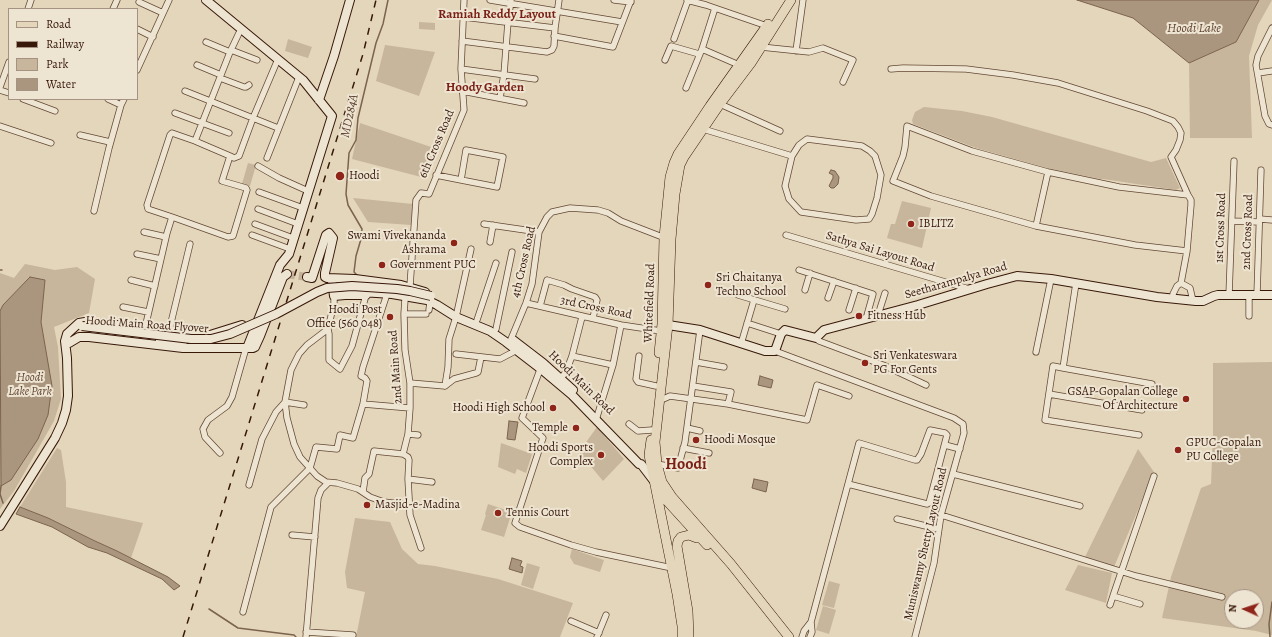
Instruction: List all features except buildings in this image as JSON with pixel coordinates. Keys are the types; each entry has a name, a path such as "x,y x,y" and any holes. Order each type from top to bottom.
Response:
{"main road":[{"name":"Whitefield Road","path":"677,164 678,154 784,0"},
{"name":"Whitefield Road","path":"682,637 681,621 658,481 655,442 661,400 670,177 677,164 684,157 720,104 751,63 790,0"},
{"name":"Whitefield Road","path":"658,481 649,455 656,386 665,328"},
{"name":"Hoodi Main Road","path":"658,481 666,500 789,637"},
{"name":"Hoodi Main Road","path":"658,481 705,532 758,601 781,637"},
{"path":"689,637 688,611 677,546 680,537 689,535 701,538"}],"street":[{"path":"139,59 153,37 169,0"},
{"path":"206,0 303,80 332,116 289,254 278,270 259,318 232,397 227,406 208,420 203,429 205,437 220,453"},
{"path":"319,100 334,56 350,0"},
{"name":"6th Cross Road","path":"410,286 416,200 421,193 429,194 464,110 461,69 464,0"},
{"path":"490,0 511,1 622,22"},
{"path":"462,41 547,52 552,50 554,46 559,0"},
{"path":"554,36 613,47 631,1 614,0"},
{"path":"674,39 688,0 706,4 767,26"},
{"path":"796,51 803,0"},
{"path":"500,98 504,74 505,47 511,1"},
{"path":"139,2 163,13"},
{"path":"686,88 701,52 715,8"},
{"path":"463,17 555,28"},
{"path":"1272,28 1258,56 1256,65 1265,116 1269,124 1272,125"},
{"path":"138,30 153,37"},
{"path":"195,141 231,51 239,33 242,30"},
{"path":"206,42 257,60"},
{"path":"665,60 671,46 701,52 739,65"},
{"path":"761,47 809,52 823,48 853,60 843,82"},
{"path":"230,156 222,181 246,188 247,190 233,236 228,237 148,209 146,205 171,134 195,141 230,156 234,158 239,156 278,59"},
{"path":"0,88 8,65"},
{"path":"197,65 244,87 249,85"},
{"path":"461,69 535,79"},
{"path":"891,69 966,69 1058,83 1147,111 1173,121 1181,133 1176,150 1171,157 1191,200 1187,251 1181,283 1177,286 1173,294 1173,298"},
{"path":"1258,73 1272,71"},
{"path":"267,158 299,77"},
{"path":"185,91 278,128"},
{"path":"462,91 524,103"},
{"path":"27,100 55,111"},
{"path":"94,211 110,142 122,102"},
{"path":"720,104 780,131"},
{"path":"175,113 229,133"},
{"path":"0,126 51,144"},
{"path":"1187,251 1127,244 1036,226 932,196 893,181 903,156 906,126 972,150 1048,172 1119,187 1188,195"},
{"path":"703,129 792,156"},
{"path":"80,135 110,142"},
{"path":"807,139 862,146 870,151 874,156 881,175 878,198 869,219 856,220 801,212 789,199 785,186 792,156 799,145 807,139"},
{"path":"436,175 461,180 498,187 503,157 466,150 461,180"},
{"name":"1st Cross Road","path":"1229,295 1234,161"},
{"path":"258,166 279,178 308,190"},
{"name":"2nd Cross Road","path":"1248,316 1253,295 1260,220 1261,170"},
{"path":"1036,226 1048,172"},
{"path":"259,192 303,208"},
{"name":"4th Cross Road","path":"511,339 532,284 539,232 547,217 552,212 570,208 598,210 608,213 621,221 668,238"},
{"path":"258,209 298,224"},
{"path":"145,328 172,217"},
{"path":"1232,221 1272,220"},
{"path":"255,224 293,238"},
{"path":"484,224 539,232"},
{"path":"490,242 494,225"},
{"path":"144,232 166,237"},
{"path":"307,277 312,278 326,235 329,233 332,234 333,238 325,277 331,279 355,279 410,286 431,294 430,303"},
{"path":"252,235 290,249"},
{"name":"Sathya Sai Layout Road","path":"786,235 969,290"},
{"path":"169,331 190,244"},
{"path":"445,386 448,368 449,338 471,249"},
{"path":"496,329 512,252"},
{"path":"137,254 161,259"},
{"path":"476,320 496,263"},
{"path":"799,270 873,294 866,319"},
{"path":"68,343 79,337 89,337 183,348 256,347 283,277 287,274"},
{"path":"805,290 810,274"},
{"name":"Seetharampalya Road","path":"816,338 824,330 918,305 1017,276 1051,279 1193,301 1203,301 1214,296 1272,295"},
{"path":"331,279 334,296 333,310 328,329 329,360 340,369 352,346 366,295"},
{"path":"1036,352 1051,279"},
{"path":"131,280 155,286"},
{"path":"540,306 547,280 596,298 597,300 593,318"},
{"path":"828,298 834,281"},
{"path":"1063,368 1076,283"},
{"path":"1181,283 1190,288 1193,301"},
{"name":"Hoodi Main Road Flyover","path":"72,329 82,326 191,339 211,339 230,334 276,314 317,292 328,288 352,286 410,290 430,303"},
{"path":"849,310 856,288"},
{"name":"Hoodi Main Road Flyover","path":"68,343 79,332 204,344 221,341 259,326 319,296 343,291 392,294 430,303"},
{"path":"878,315 885,294"},
{"path":"334,296 366,295 430,303"},
{"path":"738,295 785,309"},
{"path":"243,612 271,506 310,468 316,447 337,449 340,435 353,438 363,404 367,381 361,376 362,367 386,297"},
{"name":"2nd Main Road","path":"403,454 408,434 410,408 410,383 405,350 405,299"},
{"path":"741,344 754,300"},
{"path":"404,314 430,303"},
{"name":"Hoodi Main Road","path":"430,303 496,329 511,339 542,366 561,378 597,418 658,481"},
{"name":"3rd Cross Road","path":"526,303 621,325 665,328"},
{"path":"123,307 148,312"},
{"path":"456,314 490,331 542,366 597,418 613,364 621,325"},
{"path":"561,378 566,372 572,356 582,317"},
{"path":"0,526 55,438 62,423 68,396 68,343 65,341 67,334 79,322 210,335 243,325 259,318"},
{"path":"747,323 781,334"},
{"path":"665,328 700,330 765,351 775,351 781,334 785,330 816,338 820,341 883,365 926,385"},
{"path":"328,329 311,341 297,358 290,370 285,402 287,418 294,444 300,457 317,476 328,483 337,483 358,489 384,502 409,504"},
{"path":"227,330 230,348"},
{"path":"657,464 678,468 685,442 700,330"},
{"path":"456,354 500,359 517,350"},
{"name":"Muniswamy Shetty Layout Road","path":"775,351 954,418 963,424 964,433 941,515 934,562 915,637"},
{"path":"572,356 613,364"},
{"path":"639,356 636,376 638,382 656,386"},
{"path":"410,383 445,386 454,379 478,372 481,357"},
{"path":"696,362 724,367"},
{"path":"542,366 522,418 543,438 515,523 520,527 571,545 596,552 672,568"},
{"path":"1139,435 1045,420 1053,366 1152,384"},
{"path":"661,400 670,396 691,398 807,420 817,385 849,396"},
{"path":"693,386 731,392 728,404"},
{"path":"1049,394 1142,410"},
{"path":"285,402 304,405"},
{"path":"249,485 262,439 276,412 285,402"},
{"path":"363,404 410,408"},
{"path":"629,424 638,431 652,430"},
{"path":"687,428 700,431"},
{"path":"810,637 812,632 811,622 848,484 859,444 917,460 931,429 945,433 947,438 927,504 848,484"},
{"path":"408,434 418,435"},
{"path":"945,445 960,450"},
{"path":"683,448 709,453"},
{"path":"363,492 365,478 369,474 374,451 403,454 408,457 410,515 421,548"},
{"path":"952,474 1080,506"},
{"path":"1110,605 1154,476"},
{"path":"408,479 432,482"},
{"path":"328,483 321,490 318,498 306,634 353,635"},
{"path":"941,515 1121,572 1222,597"},
{"path":"897,519 938,529"},
{"path":"292,535 315,537"},
{"path":"1113,596 1140,604"},
{"path":"570,621 598,635 606,615"},
{"path":"802,637 804,631 811,622"}],"green space":[{"path":"1259,0 1272,0 1258,25 1249,56 1252,138 1190,138 1189,63 1236,42"},
{"path":"419,22 435,23 435,30 419,29"},
{"path":"288,39 312,47 308,58 285,51"},
{"path":"385,45 435,52 419,96 376,81"},
{"path":"924,107 962,111 992,117 1151,162 1166,158 1180,188 1176,190 1100,179 1047,168 976,148 913,124 912,120 915,112"},
{"path":"360,123 437,149 425,178 352,159"},
{"path":"248,163 256,165 250,186 242,184"},
{"path":"353,198 413,204 411,225 368,222"},
{"name":"IBLITZ","path":"902,201 931,208 922,248 887,238 891,224 895,224"},
{"name":"Hoodi Lake Park","path":"25,264 55,270 77,267 95,279 89,313 54,327 58,347 61,399 54,421 14,491 0,509 0,273 14,278"},
{"path":"1272,362 1272,635 1242,629 1264,629 1264,589 1224,589 1224,627 1162,618 1171,577 1201,488 1211,484 1213,363"},
{"name":"Hoodi Sports Complex","path":"597,427 624,459 603,481 579,452"},
{"path":"501,443 532,454 526,473 517,469 515,474 498,467"},
{"path":"57,448 61,450 66,482 66,507 143,523 131,558 48,518 20,507"},
{"path":"1138,449 1154,472 1114,567 1085,557"},
{"path":"488,504 512,512 504,537 481,530"},
{"path":"355,518 390,522 402,549 418,564 498,579 573,603 560,637 356,637 365,592 347,588 345,572"},
{"path":"572,549 604,560 600,572 574,564 570,557"},
{"path":"527,563 540,567 533,589 521,585"},
{"path":"1078,565 1112,573 1106,603 1065,590"},
{"path":"829,581 840,584 834,608 822,605"},
{"path":"823,606 836,610 829,634 816,630"}],"water":[{"name":"Hoodi Lake","path":"1077,0 1259,0 1236,42 1189,63 1133,18"},
{"path":"831,170 835,171 839,177 838,184 834,188 829,186 833,178 833,175 829,173"},
{"name":"Hoodi Lake Park","path":"30,277 45,280 41,322 52,386 48,415 38,439 11,480 1,486 0,311 3,305"},
{"path":"760,376 773,380 771,388 758,385"},
{"path":"509,421 518,422 515,440 507,439"},
{"path":"754,479 768,482 766,492 752,488"},
{"path":"20,507 48,518 117,551 168,577 180,586 174,590 162,579 107,553 88,547 52,527 16,514"},
{"path":"512,558 522,561 520,566 523,567 522,573 509,569"}],"waterway":[{"name":"MD284A","path":"358,276 354,272 362,229 348,205 346,194 349,153 356,140 358,118 388,0"},
{"path":"1,486 0,494 3,503"},
{"path":"1270,637 1269,624 1272,602"},
{"path":"209,609 238,628 294,635 296,637"}],"tunnel":[{"path":"287,274 307,277"}],"railway":[{"path":"183,637 363,54 376,0"}],"place":[{"name":"Hoodi","path":"340,176"},
{"name":"IBLITZ","path":"911,224"},
{"name":"Swami Vivekananda Ashrama","path":"454,243"},
{"name":"Government PUC","path":"382,265"},
{"name":"Sri Chaitanya Techno School","path":"708,285"},
{"name":"Fitness Hub","path":"859,316"},
{"name":"Hoodi Post Office (560 048)","path":"390,317"},
{"name":"Sri Venkateswara PG For Gents","path":"865,363"},
{"name":"GSAP-Gopalan College Of Architecture","path":"1186,399"},
{"name":"Hoodi High School","path":"553,408"},
{"name":"Temple","path":"576,428"},
{"name":"Hoodi Mosque","path":"696,440"},
{"name":"GPUC-Gopalan PU College","path":"1178,450"},
{"name":"Hoodi Sports Complex","path":"601,455"},
{"name":"Masjid-e-Madina","path":"367,505"},
{"name":"Tennis Court","path":"498,513"}],"district":[{"name":"Ramiah Reddy Layout","path":"497,15"},
{"name":"Hoody Garden","path":"485,88"},
{"name":"Hoodi","path":"686,465"}]}
